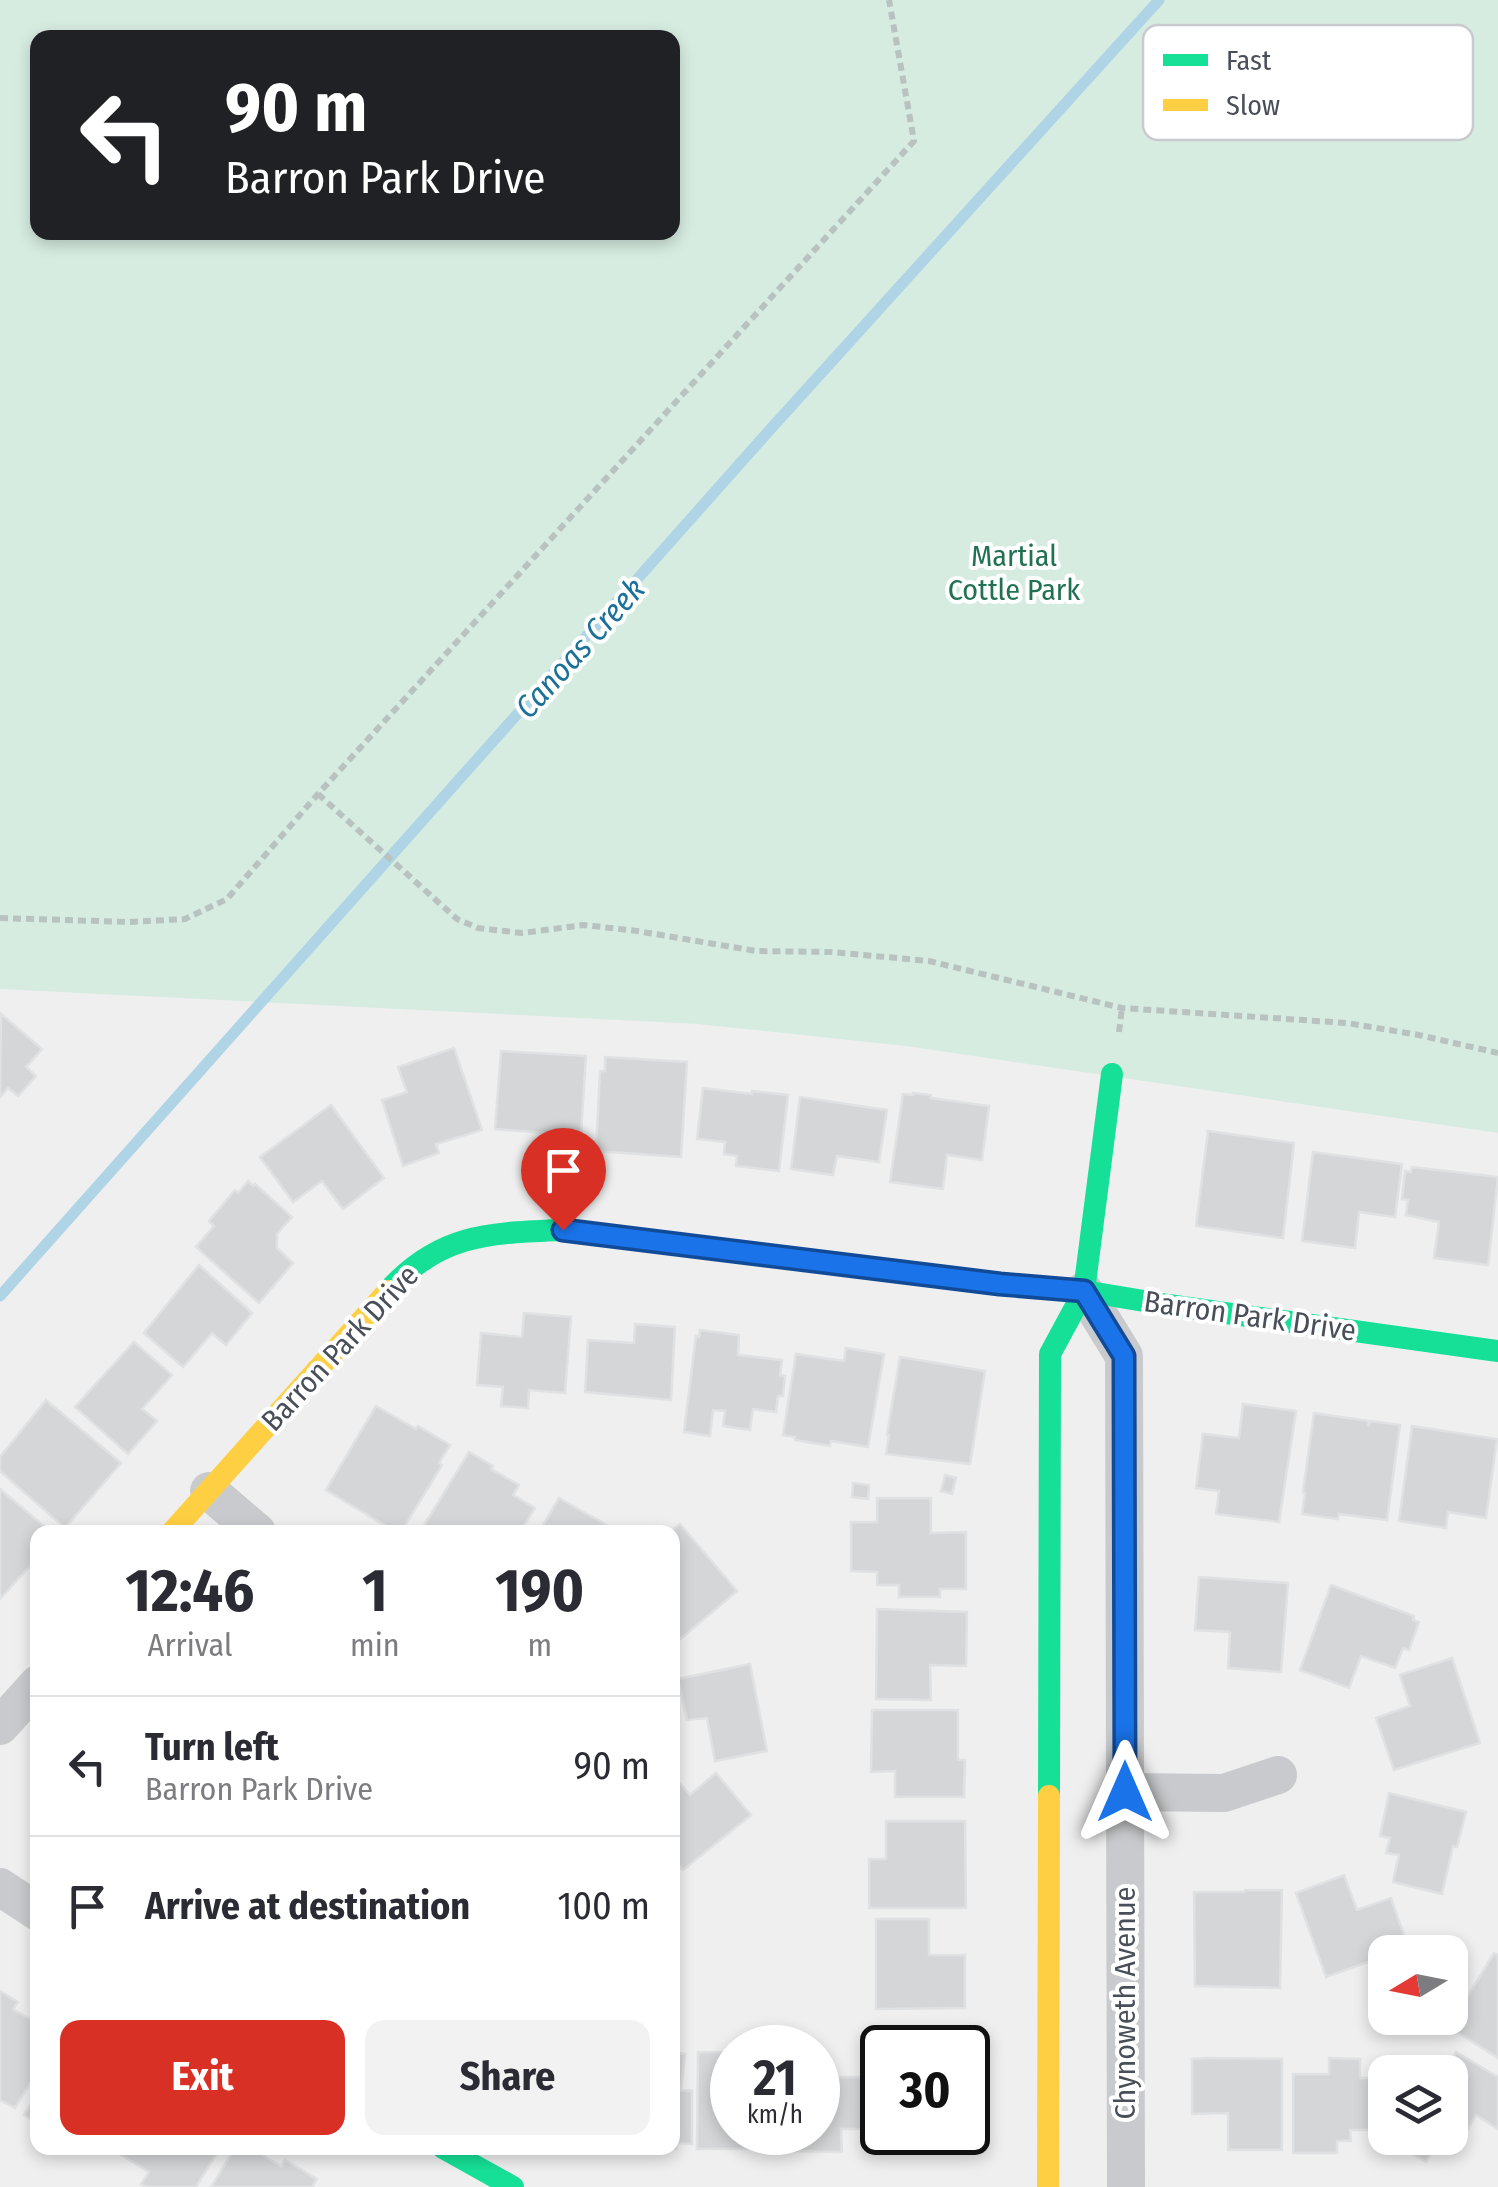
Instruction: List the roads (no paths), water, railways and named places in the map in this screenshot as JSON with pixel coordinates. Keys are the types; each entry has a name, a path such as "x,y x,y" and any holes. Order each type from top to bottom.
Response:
{"street":[{"path":"1048,2187 1050,1354 1084,1291 1112,1074"},
{"name":"Barron Park Drive","path":"178,1525 405,1272 449,1244 500,1233 563,1230 1084,1291 1498,1351"},
{"name":"Chynoweth Avenue","path":"1084,1291 1124,1356 1126,2187"},
{"path":"209,1491 250,1525"},
{"path":"0,1726 30,1693"},
{"path":"1125,1792 1224,1793 1278,1775"},
{"path":"0,1887 30,1907"},
{"path":"456,2155 513,2187"}],"waterway":[{"name":"Canoas Creek","path":"0,1296 767,433 1159,0"}],"park label":[{"name":"Martial Cottle Park","path":"1014,573"}]}
